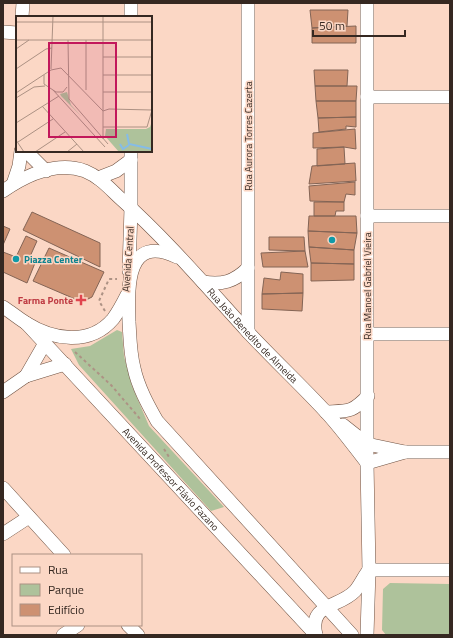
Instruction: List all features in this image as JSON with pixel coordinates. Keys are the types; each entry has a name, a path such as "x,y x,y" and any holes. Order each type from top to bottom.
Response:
{"street":[{"path":"22,16 23,3"},
{"path":"131,3 131,16"},
{"name":"Rua Aurora Torres Cazerta","path":"248,3 248,332"},
{"name":"Rua Manoel Gabriel Vieira","path":"367,3 367,462 369,570 367,635"},
{"path":"3,32 16,33"},
{"path":"367,97 450,98"},
{"path":"8,188 19,166 21,152"},
{"path":"27,152 46,171"},
{"path":"98,178 116,172 131,156"},
{"name":"Avenida Central","path":"3,307 26,323 54,336 63,338 84,337 92,334 103,328 112,319 120,309 128,293 131,156"},
{"path":"8,188 30,175 57,169 74,169 86,172 98,178 131,208"},
{"name":"Rua João Benedito de Almeida","path":"131,208 137,212 248,332 326,412 367,462 405,452"},
{"path":"367,216 450,216"},
{"name":"Rua João Benedito de Almeida","path":"128,293 134,264 144,255 159,251 181,259"},
{"path":"203,282 216,284 228,282 239,277 248,268"},
{"path":"128,293 131,349 134,368 142,392 157,421 352,635"},
{"name":"Avenida Professor Flávio Fazano","path":"26,323 316,635"},
{"path":"367,334 450,334"},
{"path":"26,376 45,343"},
{"path":"3,392 26,376 65,364"},
{"path":"326,412 347,412 358,406 368,396"},
{"name":"Rua João Benedito de Almeida","path":"326,412 367,444 405,452 450,452"},
{"path":"3,488 63,554"},
{"path":"3,534 29,517"},
{"path":"316,635 314,626 315,619 319,612 342,600 355,591 369,570 450,570"},
{"path":"63,635 76,626"},
{"path":"129,626 138,635"}],"path":[{"path":"106,312 99,301 109,279 118,279"},
{"path":"76,352 111,385 145,425"},
{"path":"164,448 170,459"}],"green space":[{"path":"117,330 122,332 124,356 132,386 149,426 224,507 211,511 79,365 71,349 90,346"},
{"path":"390,583 450,584 450,635 386,635 382,630 383,589"}],"building":[{"path":"310,10 348,10 347,26 312,28"},
{"path":"356,26 356,43 312,43 312,28"},
{"path":"314,70 348,70 347,86 315,86"},
{"path":"315,86 357,86 356,101 316,101"},
{"path":"316,101 356,101 356,117 318,118"},
{"path":"356,117 356,127 346,126 346,129 319,132 318,118"},
{"path":"355,129 356,149 344,147 313,148 313,133"},
{"path":"344,147 345,164 317,166 317,149"},
{"path":"355,163 356,181 309,184 312,166"},
{"path":"355,182 355,195 346,194 344,202 310,201 309,186"},
{"name":"ㅤ","path":"314,202 344,202 344,211 336,211 335,216 314,216"},
{"path":"32,212 100,243 100,267 23,230"},
{"name":"ㅤ","path":"309,216 356,216 357,233 308,231"},
{"name":"Piazza Center","path":"3,226 10,229 3,245"},
{"name":"ㅤ","path":"308,231 357,233 354,250 309,247"},
{"name":"Piazza Center","path":"26,236 37,241 28,261 35,263 27,283 3,272 3,252 16,257"},
{"path":"269,237 304,237 305,251 269,250"},
{"name":"ㅤ","path":"309,247 354,250 354,264 311,263"},
{"path":"49,248 104,272 92,297 82,302 33,281"},
{"path":"305,251 308,267 263,267 261,253"},
{"name":"ㅤ","path":"311,263 354,264 354,280 311,281"},
{"path":"281,272 303,274 303,293 262,294 264,278 280,280"},
{"path":"303,293 302,311 262,309 262,294"}],"place":[{"name":"ㅤ","path":"332,240"},
{"name":"Piazza Center","path":"16,259"},
{"name":"Farma Ponte","path":"81,300"}]}
